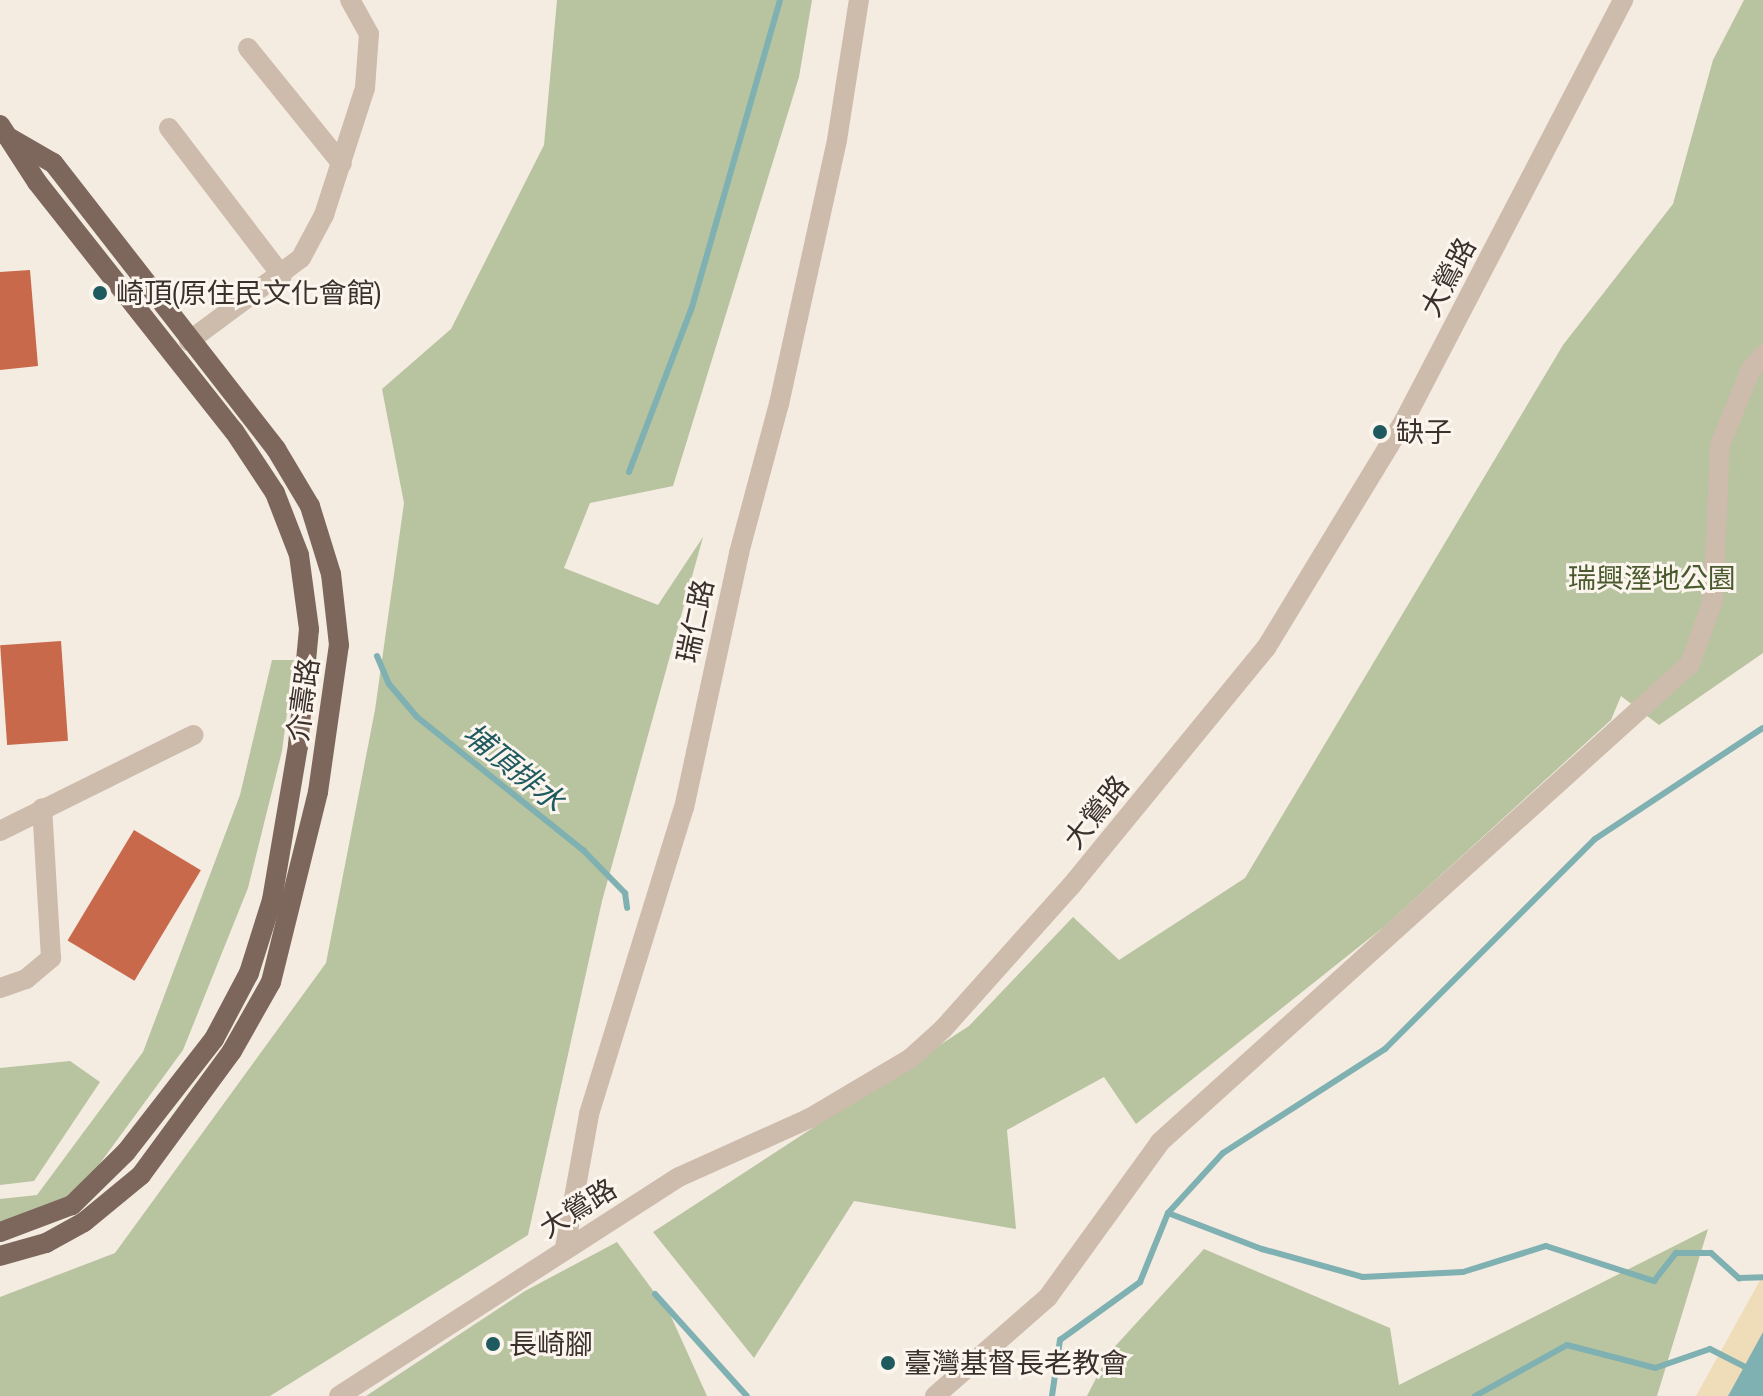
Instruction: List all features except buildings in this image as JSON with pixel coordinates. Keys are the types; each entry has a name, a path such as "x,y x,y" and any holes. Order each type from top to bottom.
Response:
{"main road":[{"name":"介壽路","path":"0,1256 46,1243 84,1222 141,1175 232,1051 271,982 318,792 339,645 331,574 310,506 276,449 53,163 3,134"},
{"name":"介壽路","path":"0,1232 72,1205 126,1152 214,1039 249,973 272,900 298,746 309,629 299,555 275,493 234,431 37,182 3,134"}],"street":[{"path":"189,341 282,276 301,258 342,164 365,88 369,34 350,0"},
{"name":"瑞仁路","path":"565,1248 589,1114 684,808 739,553 779,404 837,140 859,0"},
{"name":"大鶯路","path":"339,1396 679,1177 810,1118 911,1058 943,1029 1071,886 1266,648 1327,554 1463,311 1623,0"},
{"path":"248,48 342,164"},
{"path":"169,128 282,276"},
{"path":"935,1396 1048,1297 1160,1142 1690,664 1713,600 1720,445 1750,371 1763,355"},
{"path":"0,831 193,735"},
{"path":"0,988 26,979 51,958 42,808"}],"green space":[{"path":"557,0 812,0 799,77 673,486 590,503 564,568 658,605 703,537 602,901 528,1235 270,1396 0,1396 0,1297 115,1253 326,963 375,710 404,503 382,389 451,329 544,145"},
{"name":"瑞興溼地公園","path":"1744,0 1763,0 1763,653 1659,725 1621,696 1611,720 1385,926 1136,1124 1104,1077 1007,1130 1016,1229 854,1201 754,1358 653,1232 969,1026 1073,917 1119,960 1245,878 1563,345 1673,204 1713,60"},
{"path":"272,660 294,660 282,751 248,888 183,1050 79,1192 0,1226 0,1199 37,1195 143,1052 240,795"},
{"path":"70,1061 100,1082 34,1181 0,1185 0,1068"},
{"path":"1708,1229 1657,1396 1087,1396 1109,1353 1204,1249 1390,1328 1399,1385"},
{"path":"617,1242 669,1312 707,1396 366,1396 525,1291"}],"sand":[{"path":"1763,1275 1763,1396 1696,1396"}],"water":[{"path":"1763,1332 1763,1396 1728,1396 1739,1376"}],"waterway":[{"path":"629,472 692,307 780,0"},
{"name":"埔頂排水","path":"377,656 389,684 417,717 584,851 625,893 627,908"},
{"path":"1052,1396 1060,1340 1140,1282 1168,1213 1223,1153 1385,1049 1595,839 1763,728"},
{"path":"1168,1213 1262,1249 1363,1277 1463,1272 1546,1246 1654,1281 1676,1253 1711,1253 1739,1278 1763,1277"},
{"name":"埔頂排水","path":"655,1294 747,1396"},
{"name":"埔頂排水","path":"1475,1396 1567,1345 1655,1368 1710,1349 1763,1376"}],"place":[{"name":"崎頂(原住民文化會館)","path":"100,293"},
{"name":"缺子","path":"1380,432"},
{"name":"長崎腳","path":"493,1344"},
{"name":"臺灣基督長老教會","path":"888,1363"}]}
